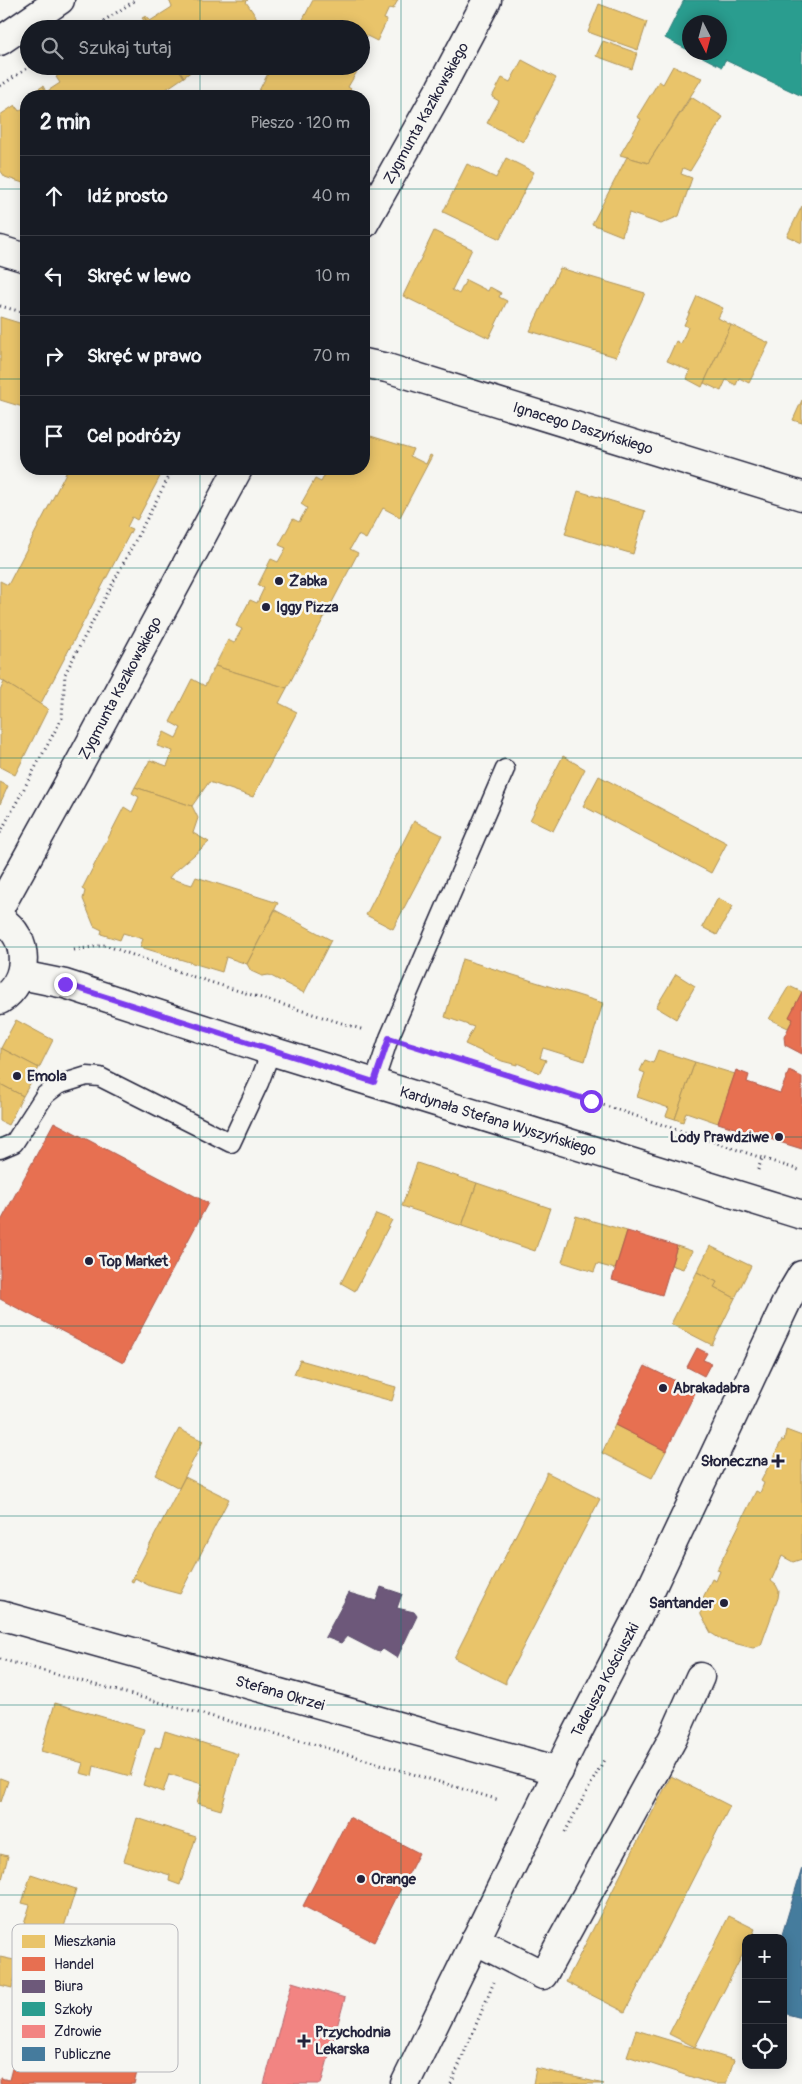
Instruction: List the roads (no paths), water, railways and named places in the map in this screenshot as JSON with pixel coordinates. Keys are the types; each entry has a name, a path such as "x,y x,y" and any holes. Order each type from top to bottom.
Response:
{"street":[{"path":"31,20 60,0"},
{"name":"Zygmunta Kazikowskiego","path":"370,213 440,89 487,0"},
{"path":"0,41 20,27"},
{"path":"0,250 20,256"},
{"name":"Ignacego Daszyńskiego","path":"370,364 802,496"},
{"name":"Zygmunta Kazikowskiego","path":"0,907 235,475"},
{"path":"0,919 7,923 17,935 22,949 24,964 21,975 13,990 0,1000"},
{"name":"Kardynała Stefana Wyszyńskiego","path":"21,975 65,984 271,1051 802,1214"},
{"name":"Tadeusza Kościuszki","path":"405,2084 571,1744 641,1610 789,1297 802,1274"},
{"name":"Stefana Okrzei","path":"0,1615 559,1771"},
{"path":"475,1940 543,1975 674,1738 700,1677"}],"lane":[{"path":"374,1082 389,1038 506,770"},
{"path":"0,1149 14,1143 45,1095 58,1085 87,1076 100,1077 231,1143 259,1083 271,1051"}],"place":[{"name":"Żabka","path":"279,581"},
{"name":"Iggy Pizza","path":"266,607"},
{"name":"Emola","path":"17,1076"},
{"name":"Lody Prawdziwe","path":"779,1137"},
{"name":"Top Market","path":"89,1261"},
{"name":"Abrakadabra","path":"663,1388"},
{"name":"Słoneczna","path":"778,1461"},
{"name":"Santander","path":"724,1603"},
{"name":"Orange","path":"361,1879"},
{"name":"Przychodnia Lekarska","path":"304,2041"}]}
